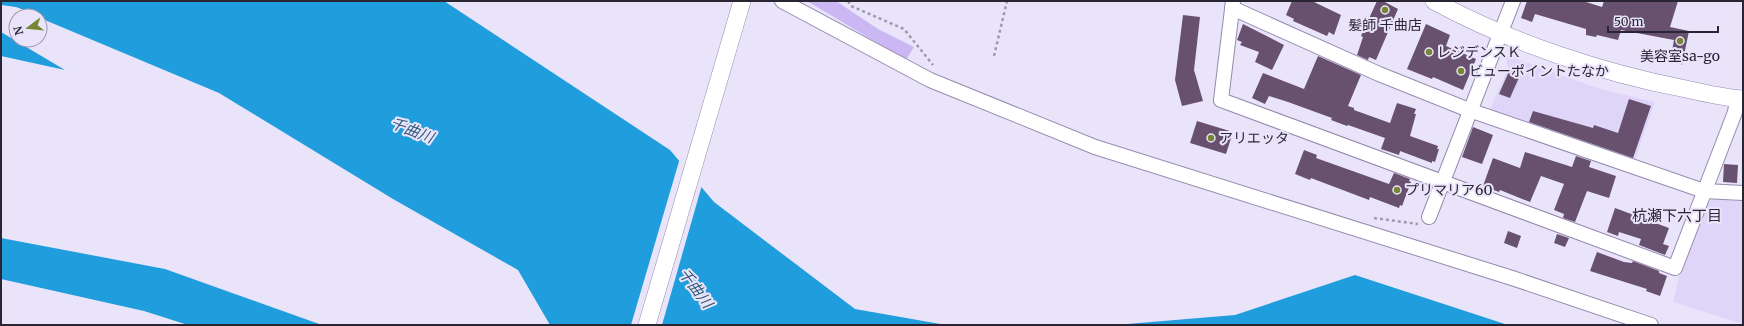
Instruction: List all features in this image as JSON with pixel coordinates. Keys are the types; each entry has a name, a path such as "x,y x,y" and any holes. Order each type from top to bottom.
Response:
{"street":[{"path":"647,325 742,1"},
{"path":"782,1 887,59 944,86 1095,147 1512,278 1651,325"},
{"path":"1434,1 1500,33 1568,58 1645,81 1740,99 1704,191 1675,268 1221,100 1233,5 1379,74 1469,110 1704,191 1743,193"},
{"path":"1429,217 1469,110 1513,1"}],"path":[{"path":"848,1 851,6 904,29 940,74 944,86"},
{"path":"994,56 1007,1"},
{"path":"1366,218 1419,224 1426,223 1429,217"}],"shaded area":[{"path":"807,1 836,1 878,29 914,47 906,60"},
{"path":"1505,55 1600,89 1655,102 1635,160 1490,110 1508,68"},
{"path":"1713,199 1743,201 1743,324 1673,302 1679,276 1707,203"}],"water":[{"name":"千曲川","path":"1,1 444,1 670,150 714,202 855,309 946,325 550,325 518,270 393,199 219,93 48,21 48,8 19,8 1,5"},
{"path":"1,32 8,36 8,48 28,48 65,70 1,56"},
{"path":"1,238 165,269 322,325 188,325 144,311 1,279"},
{"path":"1355,275 1508,325 1115,325 1235,315"}],"pier":[{"path":"680,158 702,185 662,325 631,325"}],"building":[{"path":"1292,1 1312,1 1341,15 1334,35 1329,32 1327,36 1293,21 1294,19 1286,15"},
{"path":"1377,1 1383,1 1398,9 1376,60 1369,57 1368,60 1357,55 1363,37 1361,36"},
{"path":"1527,1 1583,1 1602,7 1604,1 1678,1 1670,27 1689,31 1682,65 1672,51 1674,40 1621,30 1618,40 1597,35 1596,37 1586,35 1586,29 1535,14 1532,22 1521,18"},
{"path":"1183,15 1200,17 1194,70 1203,101 1182,106 1175,80"},
{"path":"1243,24 1284,45 1272,70 1255,62 1259,52 1240,45 1242,42 1237,40"},
{"path":"1426,24 1450,35 1446,46 1476,59 1463,90 1433,77 1432,79 1407,69"},
{"path":"1318,56 1361,75 1348,106 1354,108 1354,110 1390,123 1397,103 1416,109 1410,136 1438,146 1437,149 1439,149 1435,162 1432,161 1432,163 1400,151 1399,155 1381,149 1385,138 1348,125 1347,126 1331,120 1332,118 1288,102 1269,96 1265,104 1252,98 1263,73 1304,89"},
{"path":"1510,69 1521,73 1510,98 1499,94"},
{"path":"1629,99 1651,106 1633,158 1529,122 1533,111 1593,128 1594,125 1618,133"},
{"name":"アリエッタ","path":"1197,121 1233,132 1226,154 1190,143"},
{"path":"1473,127 1493,135 1482,164 1462,157"},
{"path":"1304,150 1317,155 1316,158 1389,184 1394,173 1410,179 1409,181 1411,182 1402,206 1400,205 1399,208 1370,197 1369,200 1311,178 1310,180 1295,174"},
{"path":"1525,152 1572,167 1576,156 1591,161 1589,167 1616,176 1609,198 1587,191 1575,222 1563,218 1564,214 1554,210 1564,184 1541,176 1530,202 1500,190 1499,192 1483,186 1493,158 1520,168"},
{"path":"1724,164 1738,165 1737,183 1723,182"},
{"path":"1615,208 1669,228 1663,244 1669,246 1665,255 1639,245 1641,239 1619,232 1618,236 1607,232"},
{"path":"1508,231 1521,236 1517,248 1504,243"},
{"path":"1557,234 1569,238 1565,247 1554,243"},
{"path":"1597,252 1624,262 1632,263 1633,261 1659,271 1659,273 1667,276 1660,296 1646,291 1647,289 1590,271"}],"place":[{"name":"髪師 千曲店","path":"1385,10"},
{"name":"美容室sa-go","path":"1680,41"},
{"name":"レジデンスＫ","path":"1429,52"},
{"name":"ビューポイントたなか","path":"1461,71"},
{"name":"アリエッタ","path":"1211,138"},
{"name":"プリマリア60","path":"1397,190"}],"district":[{"name":"杭瀬下六丁目","path":"1677,215"}]}
